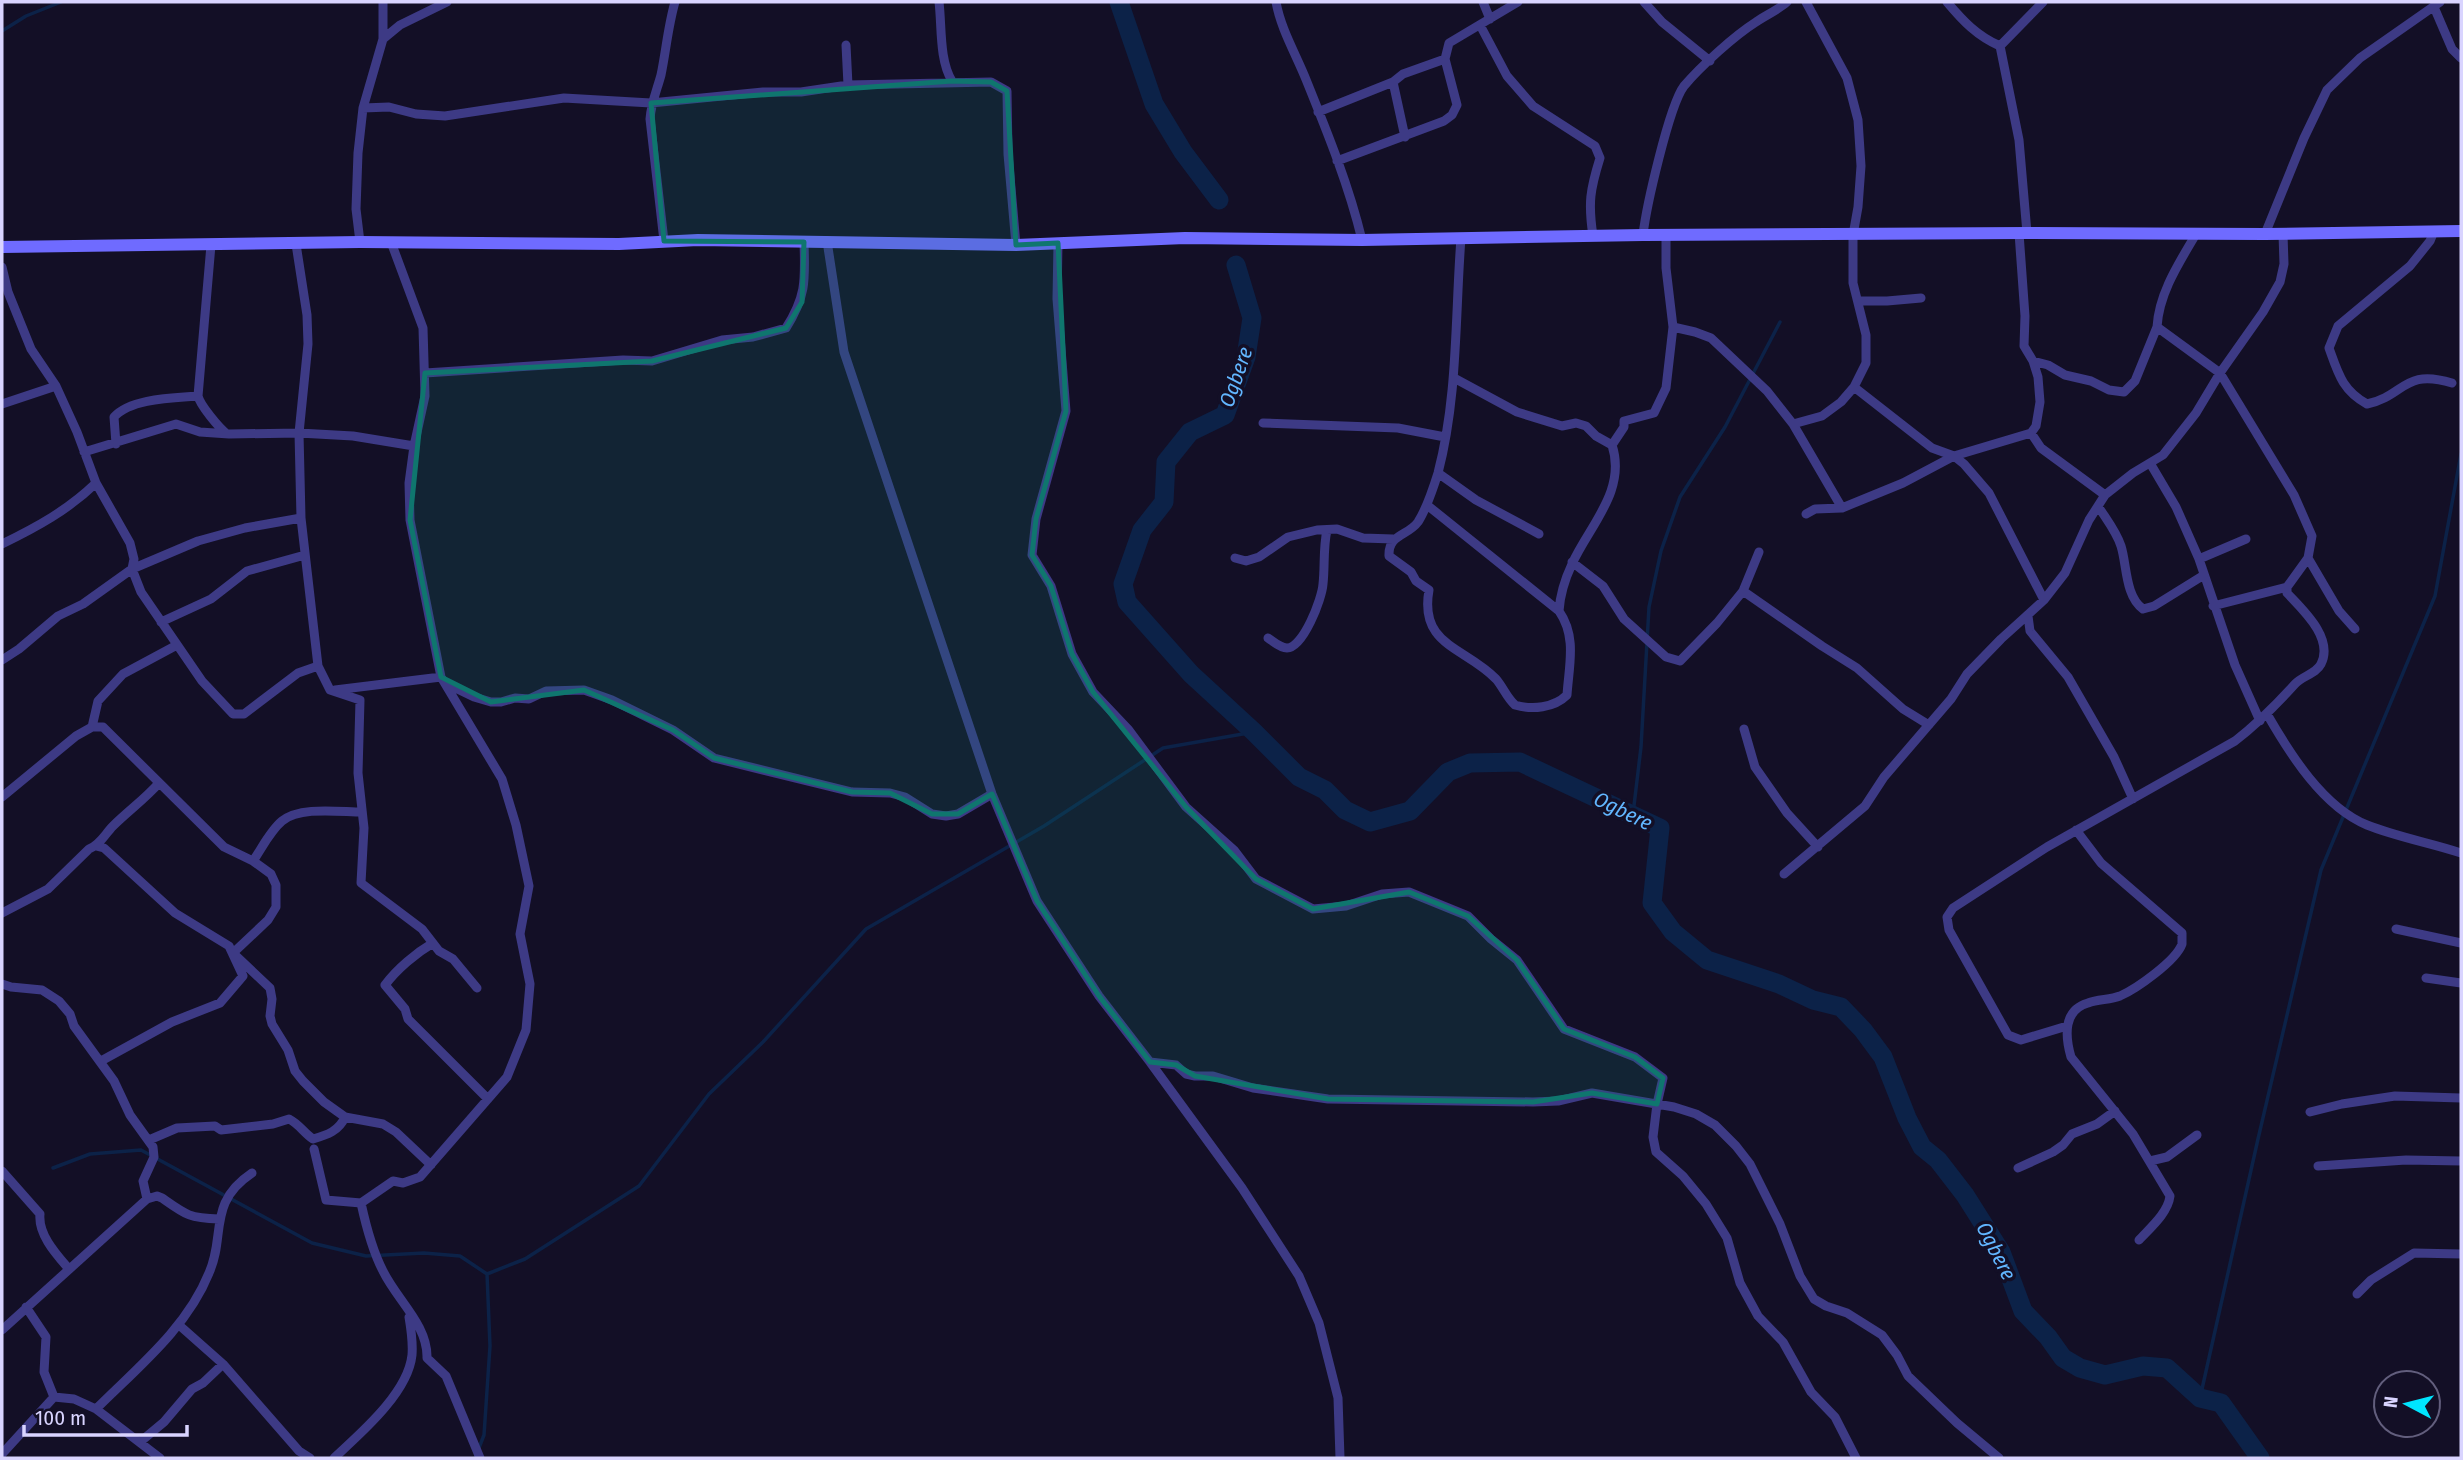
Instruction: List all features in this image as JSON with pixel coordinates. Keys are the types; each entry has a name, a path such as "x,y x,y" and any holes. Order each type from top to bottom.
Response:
{"main road":[{"path":"2,247 360,242 619,244 664,241 1016,245 1185,238 1362,240 1643,235 2283,234 2461,231"}],"street":[{"path":"360,242 356,209 358,153 363,108 383,39 383,2"},
{"path":"383,39 400,25 447,2"},
{"path":"664,241 650,119 675,2"},
{"path":"939,2 945,59 952,81"},
{"path":"1276,2 1288,40 1351,193 1362,240"},
{"path":"1483,2 1490,19"},
{"path":"1337,161 1405,137 1452,115 1457,105 1456,93 1445,60 1449,43 1518,2"},
{"path":"1644,2 1662,22 1710,61"},
{"path":"1643,235 1654,180 1678,97 1684,87 1754,22 1787,2"},
{"path":"1793,424 1822,416 1841,402 1854,387 1866,363 1866,335 1853,283 1853,235 1861,166 1858,120 1847,78 1806,2"},
{"path":"1947,2 1963,21 1983,38 2000,46"},
{"path":"2000,46 2043,2"},
{"path":"2265,234 2304,138 2327,90 2360,58 2437,4 2452,49 2461,58"},
{"path":"1480,25 1507,76 1533,106 1595,146 1599,153 1590,192 1589,209 1593,236"},
{"path":"846,44 848,85"},
{"path":"1806,514 1815,509 1842,508 1903,483 1954,456 2031,433 2036,426 2040,402 2038,377 2024,346 2019,140 2000,46"},
{"path":"1318,112 1393,82 1403,74 1445,60"},
{"path":"363,108 389,107 416,114 446,116 564,98 652,103 762,92 801,92 848,85 991,82 1007,91 1008,154 1016,245"},
{"path":"1393,82 1405,137"},
{"path":"2434,231 2430,241 2410,266 2338,327 2329,348 2342,384 2357,399 2367,404 2376,402 2409,381 2420,378 2435,378 2452,383"},
{"path":"2033,361 2048,365 2065,375 2091,380 2109,390 2124,392 2135,381 2157,327 2158,311 2171,278 2196,234"},
{"path":"1784,874 1865,806 1884,777 1951,699 1967,674 2044,600 2065,573 2089,520 2105,495 2133,473 2163,455 2196,413 2280,282 2284,264 2283,234"},
{"path":"1612,446 1624,427 1624,421 1654,413 1666,388 1673,327 1665,268 1666,235"},
{"path":"1427,505 1559,611 1567,622 1573,646 1567,695 1562,700 1535,709 1515,705 1496,679 1437,635 1428,620 1426,608 1429,590 1416,581 1412,572 1389,556 1388,548 1393,539 1416,524 1427,505 1438,473 1454,378 1461,238"},
{"path":"827,241 844,352 992,794 1037,901 1098,996 1242,1188 1299,1276 1319,1323 1338,1398 1340,1458"},
{"path":"314,1149 326,1200 362,1203 393,1181 415,1181 507,1077 526,1030 530,984 520,934 529,886 516,825 502,779 441,677 410,520 414,446 425,396 423,328 391,242"},
{"path":"425,373 652,360 722,340 753,337 786,328 802,302 805,277 804,242"},
{"path":"1058,243 1057,299 1066,411 1036,519 1032,555 1051,586 1072,654 1093,692 1128,729 1186,807 1234,850 1255,879 1313,909 1346,906 1382,894 1409,892 1468,916 1517,960 1564,1029 1635,1057 1663,1078 1653,1137 1656,1152 1683,1176 1706,1204 1727,1238 1740,1283 1758,1316 1783,1342 1811,1392 1835,1417 1856,1458"},
{"path":"296,244 307,315 308,344 299,433 301,518 318,666 330,690 360,700 358,773 364,828 361,883 422,929 439,951 453,959 477,988"},
{"path":"211,245 198,396 200,404 220,429 229,435"},
{"path":"2,267 8,292 31,349 55,386 96,483 130,543 134,559 132,569 141,592 202,681 233,714 244,713 298,673 318,666"},
{"path":"1858,301 1921,298"},
{"path":"1673,327 1695,331 1710,338 1767,391 1793,424 1842,508"},
{"path":"2067,1026 2021,1040 2008,1035 1949,930 1947,917 1953,908 2076,830 2235,741 2264,717 2299,680 2320,664 2323,652 2316,624 2287,593 2287,587 2308,558 2312,536 2294,495 2220,373 2157,327"},
{"path":"1454,378 1517,412 1562,426 1586,426 1612,446 1616,458 1612,490 1572,562 1560,597 1559,611"},
{"path":"2,404 55,386"},
{"path":"1854,387 1932,448 1954,456 1964,464 1989,494 2044,600"},
{"path":"116,444 114,417 120,411 150,400 198,396"},
{"path":"1263,423 1398,428 1446,437"},
{"path":"84,452 176,424 200,432 229,435 299,433 353,436 414,446"},
{"path":"2031,433 2041,448 2105,495"},
{"path":"2150,463 2176,507 2199,559 2235,665 2264,717 2328,800 2366,825 2461,853"},
{"path":"1438,473 1476,500 1539,534"},
{"path":"2,544 73,505 96,483"},
{"path":"2098,506 2121,546 2126,576 2138,605 2143,609 2154,606 2204,575"},
{"path":"2,660 58,617 83,604 132,569 198,541 245,528 301,518"},
{"path":"1235,558 1246,561 1259,557 1288,537 1327,530 1337,529 1363,538 1393,539"},
{"path":"1268,638 1278,646 1291,648 1297,644 1314,614 1323,586 1327,530"},
{"path":"2199,559 2246,539"},
{"path":"1572,562 1603,586 1624,619 1666,657 1680,661 1743,591 1759,552"},
{"path":"162,622 211,600 247,571 305,555"},
{"path":"2308,558 2339,611 2355,629"},
{"path":"2213,606 2287,587"},
{"path":"1743,591 1857,668 1903,709 1929,725"},
{"path":"2028,616 2030,631 2068,677 2114,757 2133,799"},
{"path":"92,727 98,701 122,674 177,645"},
{"path":"441,677 458,690 491,702 515,698 530,699 546,691 584,690 612,700 673,730 714,758 852,792 890,793 905,797 932,814 958,814 992,794"},
{"path":"330,690 441,677"},
{"path":"2,797 76,736 92,727 103,727 224,847 253,861 271,874 276,885 276,907 268,920 233,953"},
{"path":"1744,729 1755,768 1787,813 1818,847"},
{"path":"2,913 48,889 159,783"},
{"path":"253,861 283,820 312,811 362,812"},
{"path":"2076,830 2101,863 2182,933 2182,943 2171,959 2120,996 2076,1008 2067,1026 2066,1041 2071,1057 2115,1111 2150,1161 2170,1196 2169,1202 2139,1240"},
{"path":"96,846 104,848 175,913 229,946 243,976 220,1003 172,1022 101,1061"},
{"path":"2396,929 2461,943"},
{"path":"433,943 421,950 385,985 405,1009 408,1019 488,1099"},
{"path":"233,953 270,988 270,1016 295,1070 324,1102 345,1117 383,1124 396,1132 431,1165"},
{"path":"2426,978 2461,983"},
{"path":"2,984 42,990 59,1001 70,1014 74,1026 101,1061 131,1115 149,1140 154,1157 143,1181 147,1199"},
{"path":"1150,1062 1176,1065 1195,1076 1213,1076 1254,1088 1328,1099 1533,1102 1558,1101 1592,1093 1696,1114 1715,1125 1750,1164 1780,1224 1800,1276 1814,1298 1826,1306 1847,1313 1882,1335 1908,1376 1957,1423 1999,1458"},
{"path":"2310,1112 2395,1096 2461,1098"},
{"path":"2018,1168 2053,1152 2072,1134 2097,1124 2115,1111"},
{"path":"149,1140 177,1128 215,1126 221,1130 273,1124 289,1119 299,1124 313,1139 334,1132 342,1125 345,1117"},
{"path":"2150,1161 2167,1157 2197,1135"},
{"path":"2318,1166 2406,1160 2461,1161"},
{"path":"2,1171 40,1214 39,1225 43,1235 68,1268"},
{"path":"96,1409 179,1325 198,1298 211,1271 219,1219 233,1190 252,1173"},
{"path":"2,1330 147,1199 162,1198 195,1219 219,1219"},
{"path":"362,1203 367,1229 383,1271 425,1338 427,1358 446,1376 480,1458"},
{"path":"2357,1294 2371,1280 2414,1253 2461,1254"},
{"path":"26,1307 46,1337 44,1372 54,1397"},
{"path":"334,1458 392,1398 406,1375 412,1356 408,1311"},
{"path":"179,1325 223,1364 299,1451 310,1458"},
{"path":"140,1442 164,1422 192,1389 203,1383 223,1364"},
{"path":"54,1397 74,1399 96,1409 160,1458"},
{"path":"2,1454 54,1397"}],"highlighted area":[{"path":"952,81 991,82 1007,91 1016,245 1058,243 1066,411 1036,519 1032,555 1051,586 1072,654 1093,692 1186,807 1256,879 1313,909 1409,892 1468,916 1517,960 1564,1029 1635,1057 1663,1078 1657,1104 1592,1093 1533,1102 1328,1099 1195,1076 1176,1065 1150,1062 1099,996 1037,901 992,794 958,814 932,814 890,793 852,792 714,758 673,730 584,690 491,702 441,677 410,520 425,373 652,361 786,328 802,302 804,242 664,241 651,103"}],"waterway":[{"path":"2,31 26,16 61,2"},
{"name":"Ogbere","path":"1119,2 1154,104 1183,152 1219,200"},
{"name":"Ogbere","path":"1236,265 1252,318 1246,357 1225,415 1190,432 1166,462 1164,502 1142,530 1123,584 1127,602 1191,674 1299,777 1325,790 1345,810 1370,822 1410,811 1448,772 1470,763 1520,762 1660,828 1652,903 1673,932 1707,960 1779,984 1813,1000 1841,1007 1863,1030 1883,1057 1907,1118 1922,1147 1938,1160 1965,1195 2001,1252 2023,1311 2048,1337 2063,1358 2080,1368 2105,1375 2143,1366 2167,1368 2200,1398 2221,1403 2260,1458"},
{"path":"1633,814 1641,747 1649,607 1661,551 1680,497 1725,427 1780,322"},
{"path":"2200,1398 2321,870 2435,596 2461,454"},
{"path":"487,1274 525,1259 639,1186 709,1094 763,1042 866,929 1044,826 1163,748 1254,732"},
{"path":"53,1168 90,1154 141,1150 312,1243 366,1256 424,1253 460,1256 487,1274"},
{"path":"475,1458 484,1435 490,1346 487,1274"}]}
